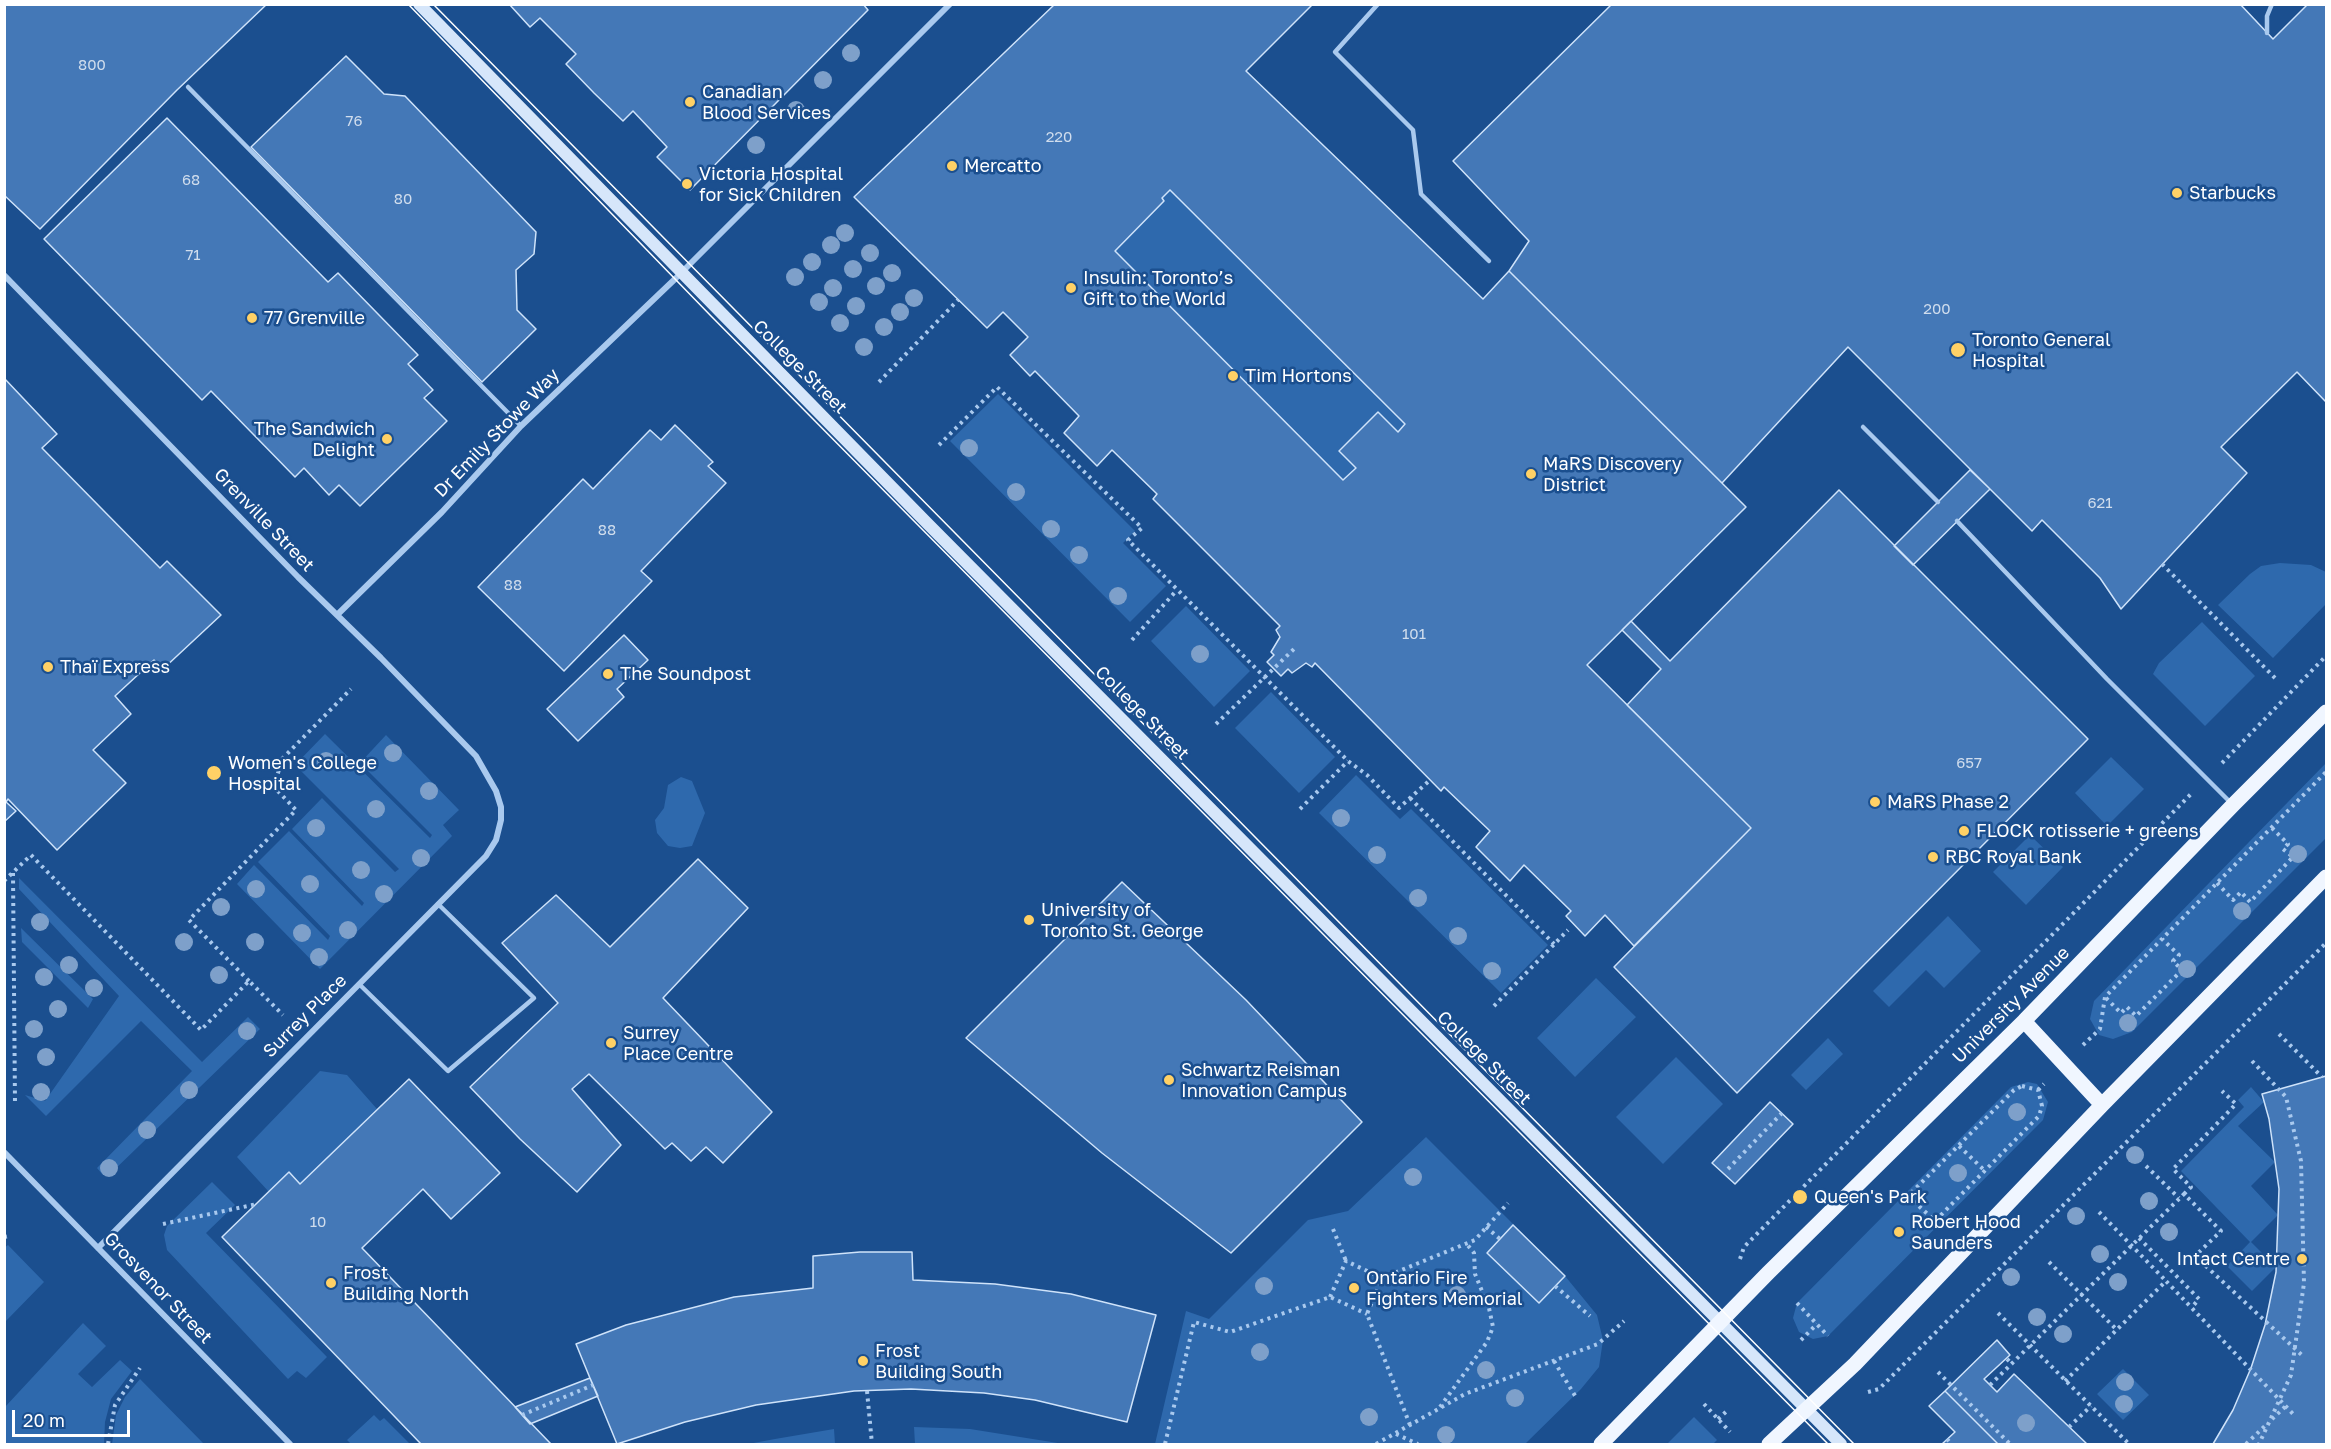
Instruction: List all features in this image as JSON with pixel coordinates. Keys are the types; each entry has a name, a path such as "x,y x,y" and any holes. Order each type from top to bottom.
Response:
{"main road":[{"name":"College Street","path":"425,6 681,272 1841,1444"},
{"name":"University Avenue","path":"1720,1322 2024,1021 2326,712"},
{"path":"1769,1444 1855,1364 2102,1104 2326,877"},
{"path":"2024,1021 2102,1104"},
{"path":"1601,1444 1720,1322"}],"street":[{"name":"Dr Emily Stowe Way","path":"337,615 442,512 521,426 681,272 950,4"},
{"name":"Grenville Street","path":"4,275 476,756 496,791"},
{"name":"Surrey Place","path":"98,1248 486,856 496,840 501,820 496,791"},
{"name":"Grosvenor Street","path":"4,1152 290,1444"}],"lane":[{"path":"1378,4 1335,52 1413,130 1420,194 1489,261"},
{"path":"2267,33 2266,15 2272,4"},
{"path":"188,87 521,426"},
{"path":"1863,427 1938,502"},
{"path":"1957,521 2168,741 2233,805"},
{"path":"359,984 448,1071 534,999 438,904"}],"path":[{"path":"879,382 958,300"},
{"path":"939,446 997,387 1142,528 1128,540 1399,808 1430,780"},
{"path":"2162,564 2276,679"},
{"path":"1132,640 1177,590"},
{"path":"1216,724 1294,649"},
{"path":"2232,753 2326,656"},
{"path":"283,1015 189,920 296,810 274,787 282,759 351,689"},
{"path":"1300,809 1348,760"},
{"path":"2038,1090 2100,1029 2105,997 2326,772"},
{"path":"1410,798 1554,944"},
{"path":"1737,1269 1744,1247 2183,802"},
{"path":"2217,883 2233,900 2241,892 2250,902 2293,857 2283,849 2288,844 2272,828"},
{"path":"4,881 31,855 201,1030 249,981"},
{"path":"14,873 15,1103"},
{"path":"1494,1006 1568,930"},
{"path":"2105,997 2121,1013 2127,1007 2136,1016 2182,970 2173,961 2179,955 2162,939"},
{"path":"1858,1395 1879,1389 2326,943"},
{"path":"2279,1034 2322,1077"},
{"path":"2252,1061 2286,1097 2301,1161 2304,1283 2291,1375 2259,1444"},
{"path":"2022,1086 2038,1090 2042,1106 2039,1116 1935,1221 1908,1196 2014,1090 2022,1086"},
{"path":"1990,1385 2191,1187 2173,1169 2236,1104 2222,1091"},
{"path":"1728,1169 1782,1113"},
{"path":"1959,1146 1985,1171"},
{"path":"2146,1166 2179,1198"},
{"path":"2184,1194 2221,1231 2195,1256 2304,1357"},
{"path":"1410,1425 1367,1314 1382,1278 1475,1240 1508,1203"},
{"path":"163,1224 257,1204"},
{"path":"2099,1212 2295,1416"},
{"path":"1486,1227 1500,1239"},
{"path":"1333,1229 1346,1261 1382,1278"},
{"path":"2139,1238 2199,1299 2192,1307"},
{"path":"1440,1408 1487,1342 1493,1327 1489,1308 1475,1274 1474,1253 1466,1243"},
{"path":"1330,1297 1346,1261"},
{"path":"2049,1262 2117,1330"},
{"path":"2065,1381 2166,1281"},
{"path":"1555,1286 1590,1316"},
{"path":"1165,1444 1194,1322 1230,1332 1330,1297 1367,1314"},
{"path":"1797,1303 1828,1336"},
{"path":"1998,1313 2129,1444"},
{"path":"1376,1444 1466,1394 1598,1344 1624,1321"},
{"path":"1801,1340 1817,1323"},
{"path":"2007,1359 2012,1364"},
{"path":"1554,1361 1577,1399"},
{"path":"108,1444 115,1405 141,1368"},
{"path":"1938,1372 2010,1444"},
{"path":"522,1415 593,1385"},
{"path":"867,1391 872,1444"},
{"path":"1704,1404 1730,1432"},
{"path":"2069,1427 2091,1406"},
{"path":"2246,1444 2286,1406"},
{"path":"1718,1419 1729,1409"},
{"path":"1395,1433 1418,1444"},
{"path":"1947,1439 1952,1444"}],"shaded area":[{"path":"1170,190 1405,424 1398,432 1378,413 1339,450 1356,468 1343,480 1115,251 1164,201 1162,198"},
{"path":"998,394 1135,531 1123,543 1166,586 1130,622 950,441"},
{"path":"2280,563 2311,565 2326,572 2326,604 2273,658 2218,605 2261,566"},
{"path":"1186,606 1250,671 1214,707 1151,641"},
{"path":"2202,622 2255,676 2205,726 2153,674 2159,663"},
{"path":"1271,692 1335,757 1299,793 1235,728"},
{"path":"325,734 430,838 432,835 360,763 386,735 459,810 443,825 452,836 320,969 237,884 254,865 328,940 330,936 258,862 289,831 362,906 364,903 292,829 322,798 395,872 399,869 295,765"},
{"path":"2111,757 2144,789 2107,826 2075,793"},
{"path":"2326,763 2326,838 2132,1032 2113,1039 2099,1035 2090,1019 2094,1001"},
{"path":"1356,775 1400,819 1411,809 1548,945 1501,993 1319,813"},
{"path":"681,777 692,781 705,813 692,846 680,848 668,846 657,833 655,820 664,808 668,785"},
{"path":"2030,835 2063,867 2026,905 1993,872"},
{"path":"19,878 202,1062 248,1017 260,1029 110,1174 102,1174 97,1168 192,1071 141,1021 46,1116 25,1095 45,1101 119,996 19,889"},
{"path":"1948,916 1981,951 1944,988 1926,970 1889,1007 1873,991"},
{"path":"21,928 93,999 88,1008 22,942"},
{"path":"1596,978 1636,1017 1575,1077 1537,1038"},
{"path":"1828,1038 1843,1054 1806,1090 1791,1075"},
{"path":"1676,1057 1723,1104 1663,1164 1616,1117"},
{"path":"320,1071 347,1075 377,1109 300,1184 289,1173 269,1192 237,1157"},
{"path":"2028,1082 2037,1084 2048,1102 2043,1120 1828,1336 1813,1339 1799,1332 1793,1318 1797,1303 2011,1087"},
{"path":"2251,1087 2264,1102 2238,1126 2275,1162 2251,1186 2278,1215 2251,1242 2276,1267 2252,1291 2227,1266 2250,1242 2181,1171 2244,1107 2238,1100"},
{"path":"1426,1137 1565,1276 1597,1315 1603,1340 1599,1367 1581,1389 1525,1444 1155,1444 1186,1311 1209,1319 1308,1220 1348,1211"},
{"path":"212,1182 235,1205 206,1233 327,1357 306,1378 297,1371 288,1379 167,1250 164,1235 167,1226"},
{"path":"8,1245 44,1282 5,1322 4,1248"},
{"path":"83,1323 106,1346 78,1374 92,1387 120,1360 132,1371 111,1399 105,1422 104,1444 5,1444 5,1407"},
{"path":"2123,1369 2149,1395 2123,1420 2097,1394"},
{"path":"140,1379 204,1444 112,1444 116,1415 125,1397"},
{"path":"374,1415 380,1421 384,1418 410,1444 351,1444 347,1440"},
{"path":"1694,1417 1717,1440 1713,1444 1667,1444"},
{"path":"914,1427 970,1429 1064,1444 915,1444"},
{"path":"834,1429 835,1444 748,1444 775,1439"}],"building":[{"path":"4,4 267,4 177,90 40,229 4,195"},
{"name":"Canadian Blood Services","path":"509,4 863,4 868,10 690,190 657,157 667,147 633,111 623,121 566,64 576,54 540,18 530,27"},
{"name":"MaRS Discovery District","path":"1055,4 1313,4 1246,71 1483,299 1509,271 1746,507 1587,665 1751,828 1634,946 1605,915 1585,936 1566,916 1571,911 1524,865 1510,881 1476,847 1490,831 1444,787 1441,791 1315,663 1312,667 1306,663 1292,673 1288,669 1281,676 1267,662 1274,655 1271,652 1280,637 1276,630 1280,626 1153,499 1157,494 1112,450 1097,466 1064,433 1079,416 1035,371 1030,376 1010,355 1028,337 1003,312 987,328 854,197","holes":["1170,190 1405,424 1398,432 1378,412 1339,451 1356,468 1343,480 1115,251 1164,201 1162,198"]},
{"name":"Toronto General Hospital","path":"1612,4 2240,4 2273,39 2308,4 2326,4 2326,402 2297,372 2221,447 2247,473 2121,609 2100,578 2042,520 2032,531 1848,347 1722,483 1509,271 1529,241 1453,161"},
{"path":"346,56 384,94 405,96 536,232 534,254 516,270 517,310 536,329 482,382 251,147"},
{"name":"77 Grenville","path":"167,118 328,282 338,273 418,355 408,364 433,390 424,398 447,421 360,506 339,485 329,495 304,468 295,477 211,391 202,400 44,239"},
{"path":"4,378 57,434 42,448 160,568 167,561 221,615 163,669 154,660 115,696 131,714 93,750 126,783 57,850 8,799 6,802 16,811 4,822"},
{"path":"675,425 713,462 708,466 726,483 641,571 652,581 564,671 478,587 583,479 593,489 650,430 661,440"},
{"path":"1970,470 1990,489 1913,565 1894,546"},
{"name":"MaRS Phase 2","path":"1839,490 2088,739 1737,1093 1614,967 1751,828 1627,705 1661,669 1622,630 1631,621 1670,661"},
{"name":"The Soundpost","path":"624,635 648,660 617,689 624,697 578,741 547,709"},
{"name":"Surrey Place Centre","path":"698,859 748,908 663,998 772,1112 723,1163 706,1147 691,1161 672,1143 665,1149 589,1074 572,1089 621,1145 577,1192 520,1139 470,1087 558,1003 502,943 556,895 610,947"},
{"name":"Schwartz Reisman Innovation Campus","path":"1122,882 1246,1000 1362,1122 1231,1253 1102,1153 966,1038"},
{"name":"Intact Centre","path":"2326,1076 2326,1444 2213,1444 2233,1410 2251,1368 2265,1325 2276,1272 2279,1189 2269,1119 2262,1094"},
{"name":"Frost Building North","path":"409,1079 500,1173 451,1219 423,1189 362,1248 551,1444 421,1444 222,1237 289,1172 300,1184"},
{"path":"1770,1102 1793,1124 1735,1184 1712,1163"},
{"path":"1513,1225 1565,1276 1539,1303 1487,1253"},
{"name":"Frost Building South","path":"860,1252 912,1252 913,1280 995,1284 1071,1294 1156,1315 1127,1422 1035,1400 984,1393 911,1389 854,1391 756,1405 685,1422 617,1444 576,1344 626,1325 734,1297 813,1288 813,1256"},
{"path":"1997,1340 2010,1355 1984,1379 1997,1392 2014,1374 2087,1444 1998,1444 1945,1391"},
{"path":"590,1378 598,1396 530,1424 515,1407"},
{"path":"1945,1391 1998,1444 1942,1444 1955,1432 1929,1406"}],"tram line":[{"path":"408,4 710,315 1828,1444"},
{"path":"433,4 1854,1444"}],"place":[{"name":"Canadian Blood Services","path":"690,102"},
{"name":"Mercatto","path":"952,166"},
{"name":"Victoria Hospital for Sick Children","path":"687,184"},
{"name":"Starbucks","path":"2177,193"},
{"name":"Insulin: Toronto’s Gift to the World","path":"1071,288"},
{"name":"77 Grenville","path":"252,318"},
{"name":"Toronto General Hospital","path":"1958,350"},
{"name":"Tim Hortons","path":"1233,376"},
{"name":"The Sandwich Delight","path":"387,439"},
{"name":"MaRS Discovery District","path":"1531,474"},
{"name":"Thaï Express","path":"48,667"},
{"name":"The Soundpost","path":"608,674"},
{"name":"Women's College Hospital","path":"214,773"},
{"name":"MaRS Phase 2","path":"1875,802"},
{"name":"FLOCK rotisserie + greens","path":"1964,831"},
{"name":"RBC Royal Bank","path":"1933,857"},
{"name":"University of Toronto St. George","path":"1029,920"},
{"name":"Surrey Place Centre","path":"611,1043"},
{"name":"Schwartz Reisman Innovation Campus","path":"1169,1080"},
{"name":"Queen's Park","path":"1800,1197"},
{"name":"Robert Hood Saunders","path":"1899,1232"},
{"name":"Intact Centre","path":"2302,1259"},
{"name":"Frost Building North","path":"331,1283"},
{"name":"Ontario Fire Fighters Memorial","path":"1354,1288"},
{"name":"Frost Building South","path":"863,1361"}]}
